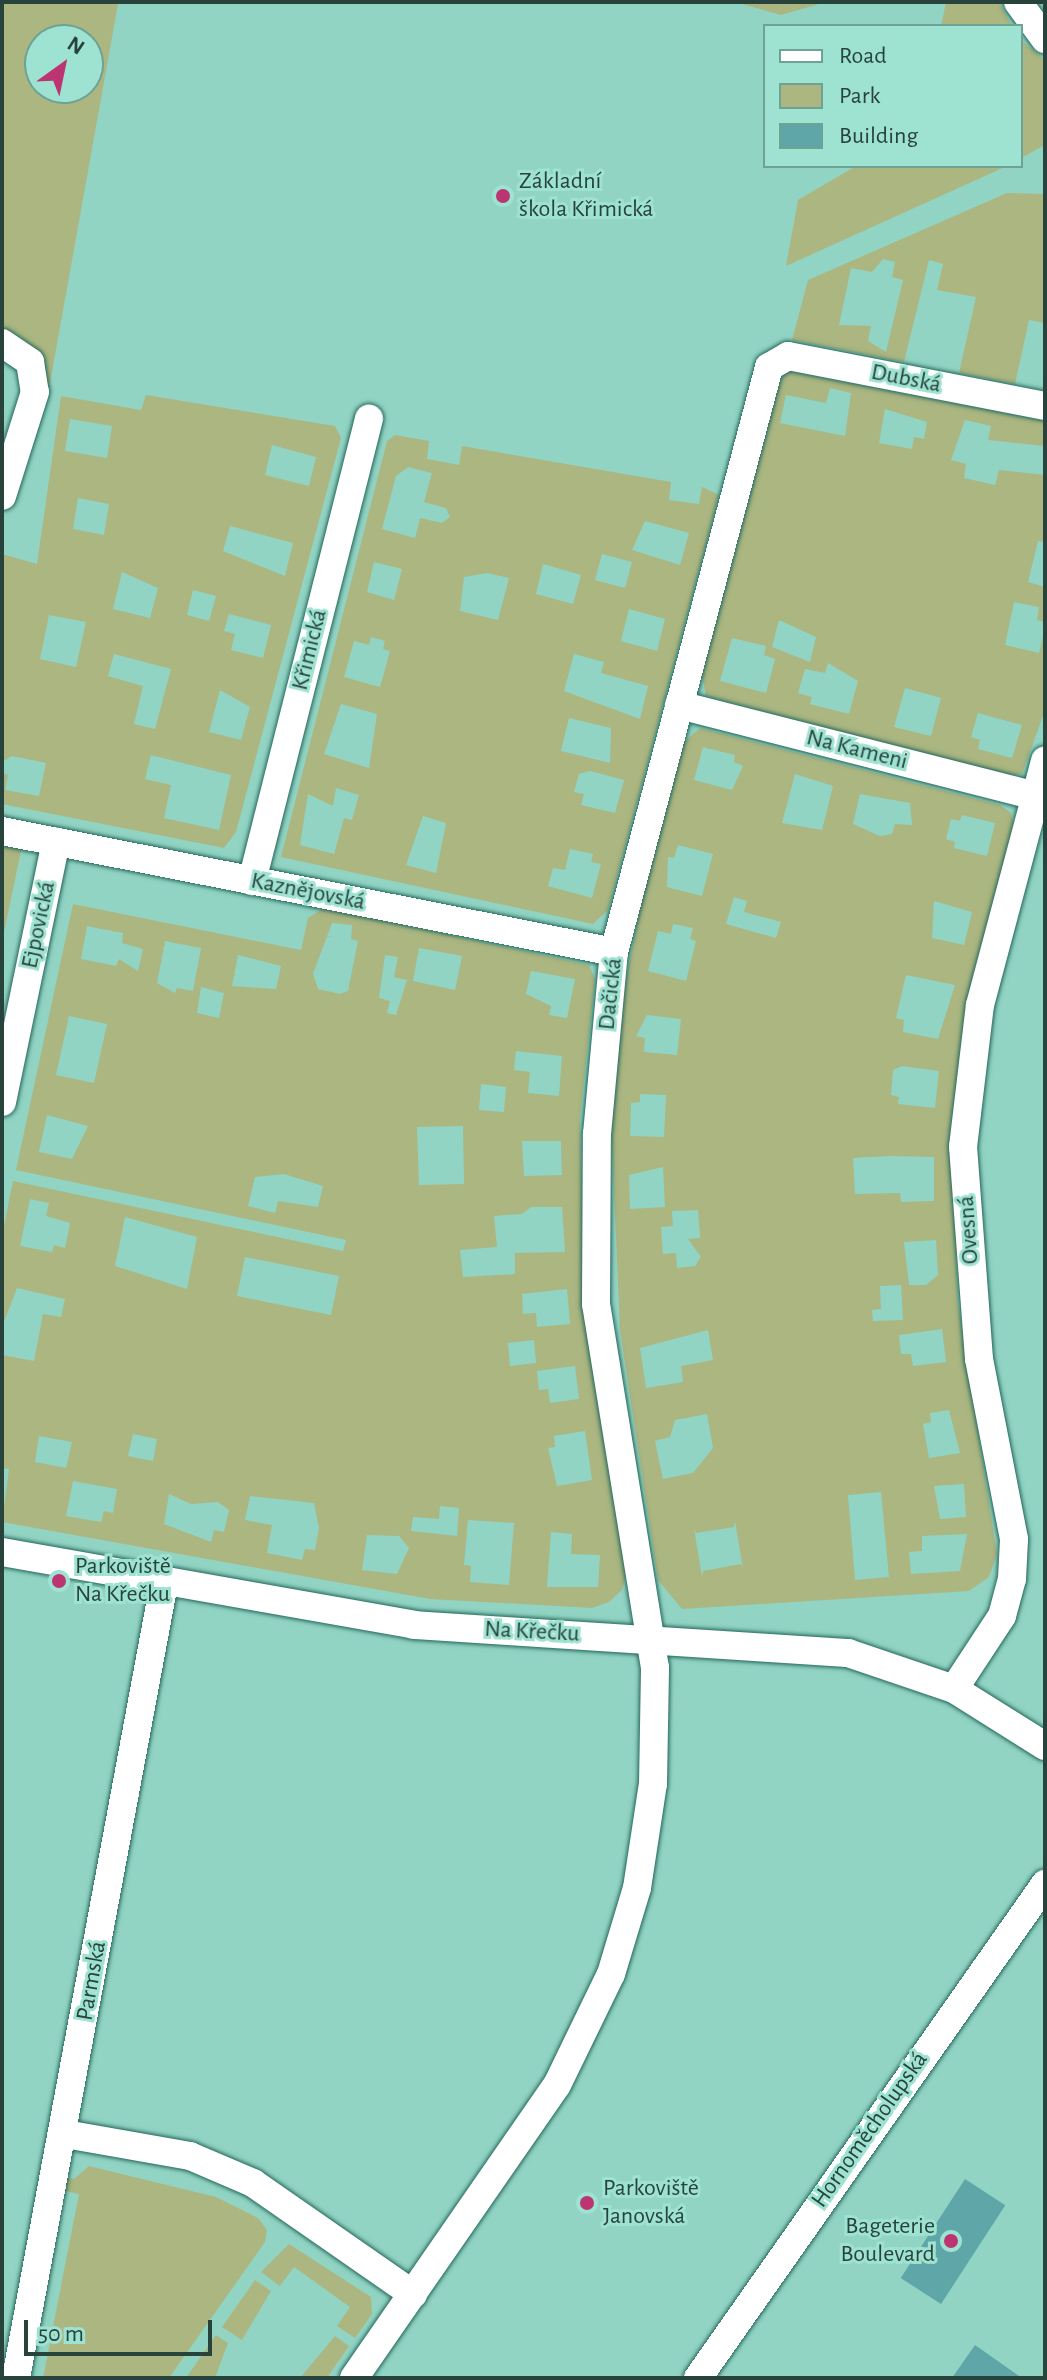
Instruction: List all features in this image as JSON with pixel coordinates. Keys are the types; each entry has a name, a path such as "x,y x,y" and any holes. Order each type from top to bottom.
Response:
{"street":[{"path":"1018,2 1045,39"},
{"path":"2,343 30,362 35,392 2,496"},
{"name":"Dubská","path":"769,367 788,356 1045,406"},
{"name":"Dačická","path":"354,2378 535,2121 611,1974 637,1888 653,1784 650,1636 596,1304 597,1134 614,952 769,367"},
{"name":"Křimická","path":"252,881 369,419"},
{"name":"Na Kameni","path":"679,705 1035,796"},
{"name":"Ovesná","path":"954,1689 1002,1616 1012,1579 1014,1539 979,1359 963,1147 980,1005 1045,761"},
{"name":"Kaznějovská","path":"2,831 614,952"},
{"name":"Ejpovická","path":"2,1102 56,842"},
{"name":"Na Křečku","path":"2,1552 414,1625 650,1636 848,1653 954,1689 1045,1746"},
{"name":"Parmská","path":"16,2378 65,2134 164,1583"},
{"name":"Hornoměcholupská","path":"698,2378 1045,1884"},
{"path":"65,2134 190,2156 253,2183 413,2294"}],"green space":[{"path":"2,2 118,4 104,82 104,24 24,24 24,104 100,104 48,394 32,348 16,334 2,332"},
{"path":"735,2 826,2 781,15"},
{"path":"946,2 999,2 1011,24 941,24"},
{"path":"1023,42 1045,60 1045,145 1023,157"},
{"path":"853,168 1003,168 786,266 798,200"},
{"path":"1007,193 1045,194 1045,323 1029,320 1015,384 959,373 976,297 937,290 943,264 929,260 904,362 792,340 808,280","holes":["883,259 895,262 892,277 903,280 886,352 868,341 871,326 839,325 851,268 872,272"]},
{"path":"794,372 1045,421 1045,446 988,440 991,426 965,420 951,460 966,464 964,478 995,485 999,470 1045,475 1045,542 1038,541 1028,582 1045,587 1045,622 1037,620 1039,607 1014,602 1005,645 1039,653 1045,628 1045,710 1022,774 1008,776 706,696 702,676 778,388 785,373","holes":["830,388 851,393 845,436 780,423 786,395 826,403","885,409 927,422 924,439 914,437 912,449 879,443","779,620 816,637 810,662 772,647","732,638 766,646 764,655 775,659 766,693 720,681","828,663 858,681 849,714 810,704 812,697 798,693 805,669 825,673","905,688 941,698 931,736 894,727","978,713 1022,725 1012,758 978,749 980,740 971,737"]},
{"path":"146,395 335,426 341,438 236,832 224,848 2,804 2,773 8,775 5,790 39,796 46,763 12,756 2,762 2,554 37,564 61,396 141,410","holes":["70,419 112,426 107,458 65,451","272,445 316,457 309,486 265,475","78,498 109,504 104,535 73,529","230,526 293,543 285,576 223,551","122,572 158,588 150,618 113,609","193,590 216,596 209,621 187,615","229,614 271,625 263,658 231,650 235,634 224,631","49,615 86,622 76,667 40,659","114,654 171,669 155,729 134,724 143,686 108,676","220,690 250,707 241,740 209,732","151,755 231,775 219,830 164,818 171,785 145,779"]},
{"path":"395,435 429,441 427,459 459,465 462,446 671,482 669,500 699,504 702,487 719,495 608,910 593,924 281,857 387,441","holes":["408,467 432,473 424,502 446,508 450,517 442,523 420,518 415,538 382,529 396,476","645,521 689,533 680,565 632,550","602,554 632,562 625,588 595,580","374,562 402,569 394,600 367,592","543,564 581,575 573,604 536,594","487,573 509,578 498,620 460,611 464,577","629,609 665,619 657,651 621,641","371,637 385,641 383,649 390,651 380,687 344,677 354,641 369,645","574,654 604,662 601,673 648,686 640,719 564,691","341,704 377,714 369,768 324,754","569,718 611,728 610,763 561,751","590,771 624,780 615,813 581,805 584,794 574,792 579,774","336,788 359,795 352,820 344,818 334,854 300,845 308,794 333,806","423,816 446,823 436,873 406,865","570,849 593,854 591,862 601,864 592,898 548,886 553,868 565,870"]},
{"path":"700,728 1000,805 1011,813 1014,826 960,1054 952,1139 958,1304 997,1554 989,1577 969,1591 682,1609 658,1580 620,1330 611,1122 625,984 642,899 684,742","holes":["703,747 735,755 734,762 743,766 732,790 694,780","795,774 833,786 822,830 782,823","860,794 910,803 912,825 895,824 892,834 880,836 853,824","962,815 995,823 987,856 954,848 955,842 946,839 951,819 960,821","678,845 713,854 702,896 667,887 668,857 674,858","734,897 747,901 744,912 781,922 776,938 726,924","934,901 972,912 964,945 932,938","673,924 693,928 690,939 696,941 686,981 648,971 658,931 671,934","906,975 955,985 938,1039 903,1032 904,1020 896,1018","647,1015 681,1019 677,1055 644,1052 645,1038 636,1036","902,1066 939,1071 935,1108 898,1104 899,1097 891,1095 893,1070","640,1094 666,1095 664,1137 630,1136 631,1103 640,1102","934,1157 934,1201 901,1202 900,1193 855,1194 853,1158","663,1167 665,1207 630,1209 629,1175","698,1210 700,1238 688,1239 701,1257 695,1266 677,1268 676,1253 663,1254 661,1227 673,1226 672,1211","936,1240 938,1275 926,1285 909,1285 904,1242","901,1285 903,1320 873,1321 872,1310 881,1309 880,1286","942,1329 946,1362 913,1366 911,1354 901,1354 899,1335","708,1330 713,1360 681,1366 683,1382 646,1388 640,1348","949,1410 960,1453 929,1458 923,1424 931,1422 930,1413","707,1414 713,1448 693,1473 663,1479 655,1441 670,1437 675,1420","964,1484 966,1517 940,1519 934,1486","881,1492 889,1577 855,1580 848,1495","735,1521 743,1569 741,1564 703,1571 702,1577 694,1528 696,1533 734,1527","967,1534 960,1571 911,1574 909,1552 922,1551 922,1536"]},
{"path":"2,842 22,846 2,942 3,862"},
{"path":"73,904 301,950 308,918 324,908 589,965 595,979 580,1119 584,1269 627,1572 622,1590 609,1602 592,1608 430,1599 2,1522 9,1469 2,1468 2,1355 34,1361 43,1314 61,1317 65,1299 17,1288 2,1327 2,1236 13,1181 343,1251 346,1240 16,1170","holes":["332,923 352,925 351,939 358,941 348,991 340,994 318,989 313,974","87,926 123,933 122,943 143,949 138,971 119,959 116,966 81,959","165,941 201,948 193,991 177,988 175,993 157,983","419,948 462,956 455,990 413,981","238,955 281,966 276,989 232,986","385,955 398,957 394,977 407,980 396,1015 387,1013 390,1001 379,998","531,971 575,979 567,1018 549,1015 551,1006 526,994","201,987 224,993 219,1018 197,1013","69,1016 107,1024 94,1083 56,1075","516,1051 562,1056 559,1096 528,1093 530,1072 514,1070","481,1084 506,1087 504,1112 479,1110","47,1115 88,1126 72,1159 39,1152","463,1126 464,1184 419,1185 417,1127","522,1141 561,1141 562,1175 524,1176","284,1174 323,1186 318,1207 278,1201 275,1213 248,1206 255,1177","30,1199 49,1203 46,1216 70,1223 65,1248 54,1245 52,1252 20,1246","531,1207 562,1207 565,1252 515,1253 515,1274 463,1277 460,1250 497,1247 494,1216 522,1214","125,1217 197,1237 187,1289 115,1266","245,1257 339,1276 331,1315 237,1296","567,1289 570,1324 537,1327 536,1313 523,1314 522,1294","534,1340 536,1363 510,1366 508,1343","575,1366 579,1399 550,1403 548,1389 539,1390 537,1371","585,1431 592,1480 557,1486 548,1448 555,1447 554,1436","133,1434 157,1439 153,1461 128,1456","39,1436 72,1442 66,1468 35,1462","73,1481 117,1489 113,1513 104,1511 101,1522 66,1516","169,1494 191,1504 218,1502 229,1510 224,1532 214,1530 211,1542 164,1524","250,1496 314,1503 319,1528 315,1550 305,1549 302,1560 267,1553 272,1525 245,1520","440,1506 459,1508 457,1536 411,1531 413,1517 439,1519","468,1520 514,1523 509,1585 470,1582 471,1566 464,1565","551,1532 572,1534 571,1554 600,1555 598,1587 547,1587","367,1535 399,1536 409,1548 397,1574 362,1570"]},
{"path":"89,2166 216,2197 258,2218 267,2230 265,2242 169,2378 43,2378 79,2194 60,2190 62,2177 74,2179"},
{"path":"289,2244 371,2297 372,2314 355,2338 337,2326 350,2307 294,2267 280,2286 261,2272"},
{"path":"255,2280 271,2291 242,2340 222,2327"},
{"path":"216,2335 228,2343 215,2378 186,2378"},
{"path":"335,2336 349,2346 327,2378 300,2378"}],"building":[{"name":"Bageterie Boulevard","path":"965,2179 1005,2205 941,2304 901,2278"},
{"path":"975,2345 1022,2378 952,2378"}],"place":[{"name":"Základní škola Křimická","path":"503,196"},
{"name":"Parkoviště Na Křečku","path":"59,1581"},
{"name":"Parkoviště Janovská","path":"587,2203"},
{"name":"Bageterie Boulevard","path":"951,2241"}]}
